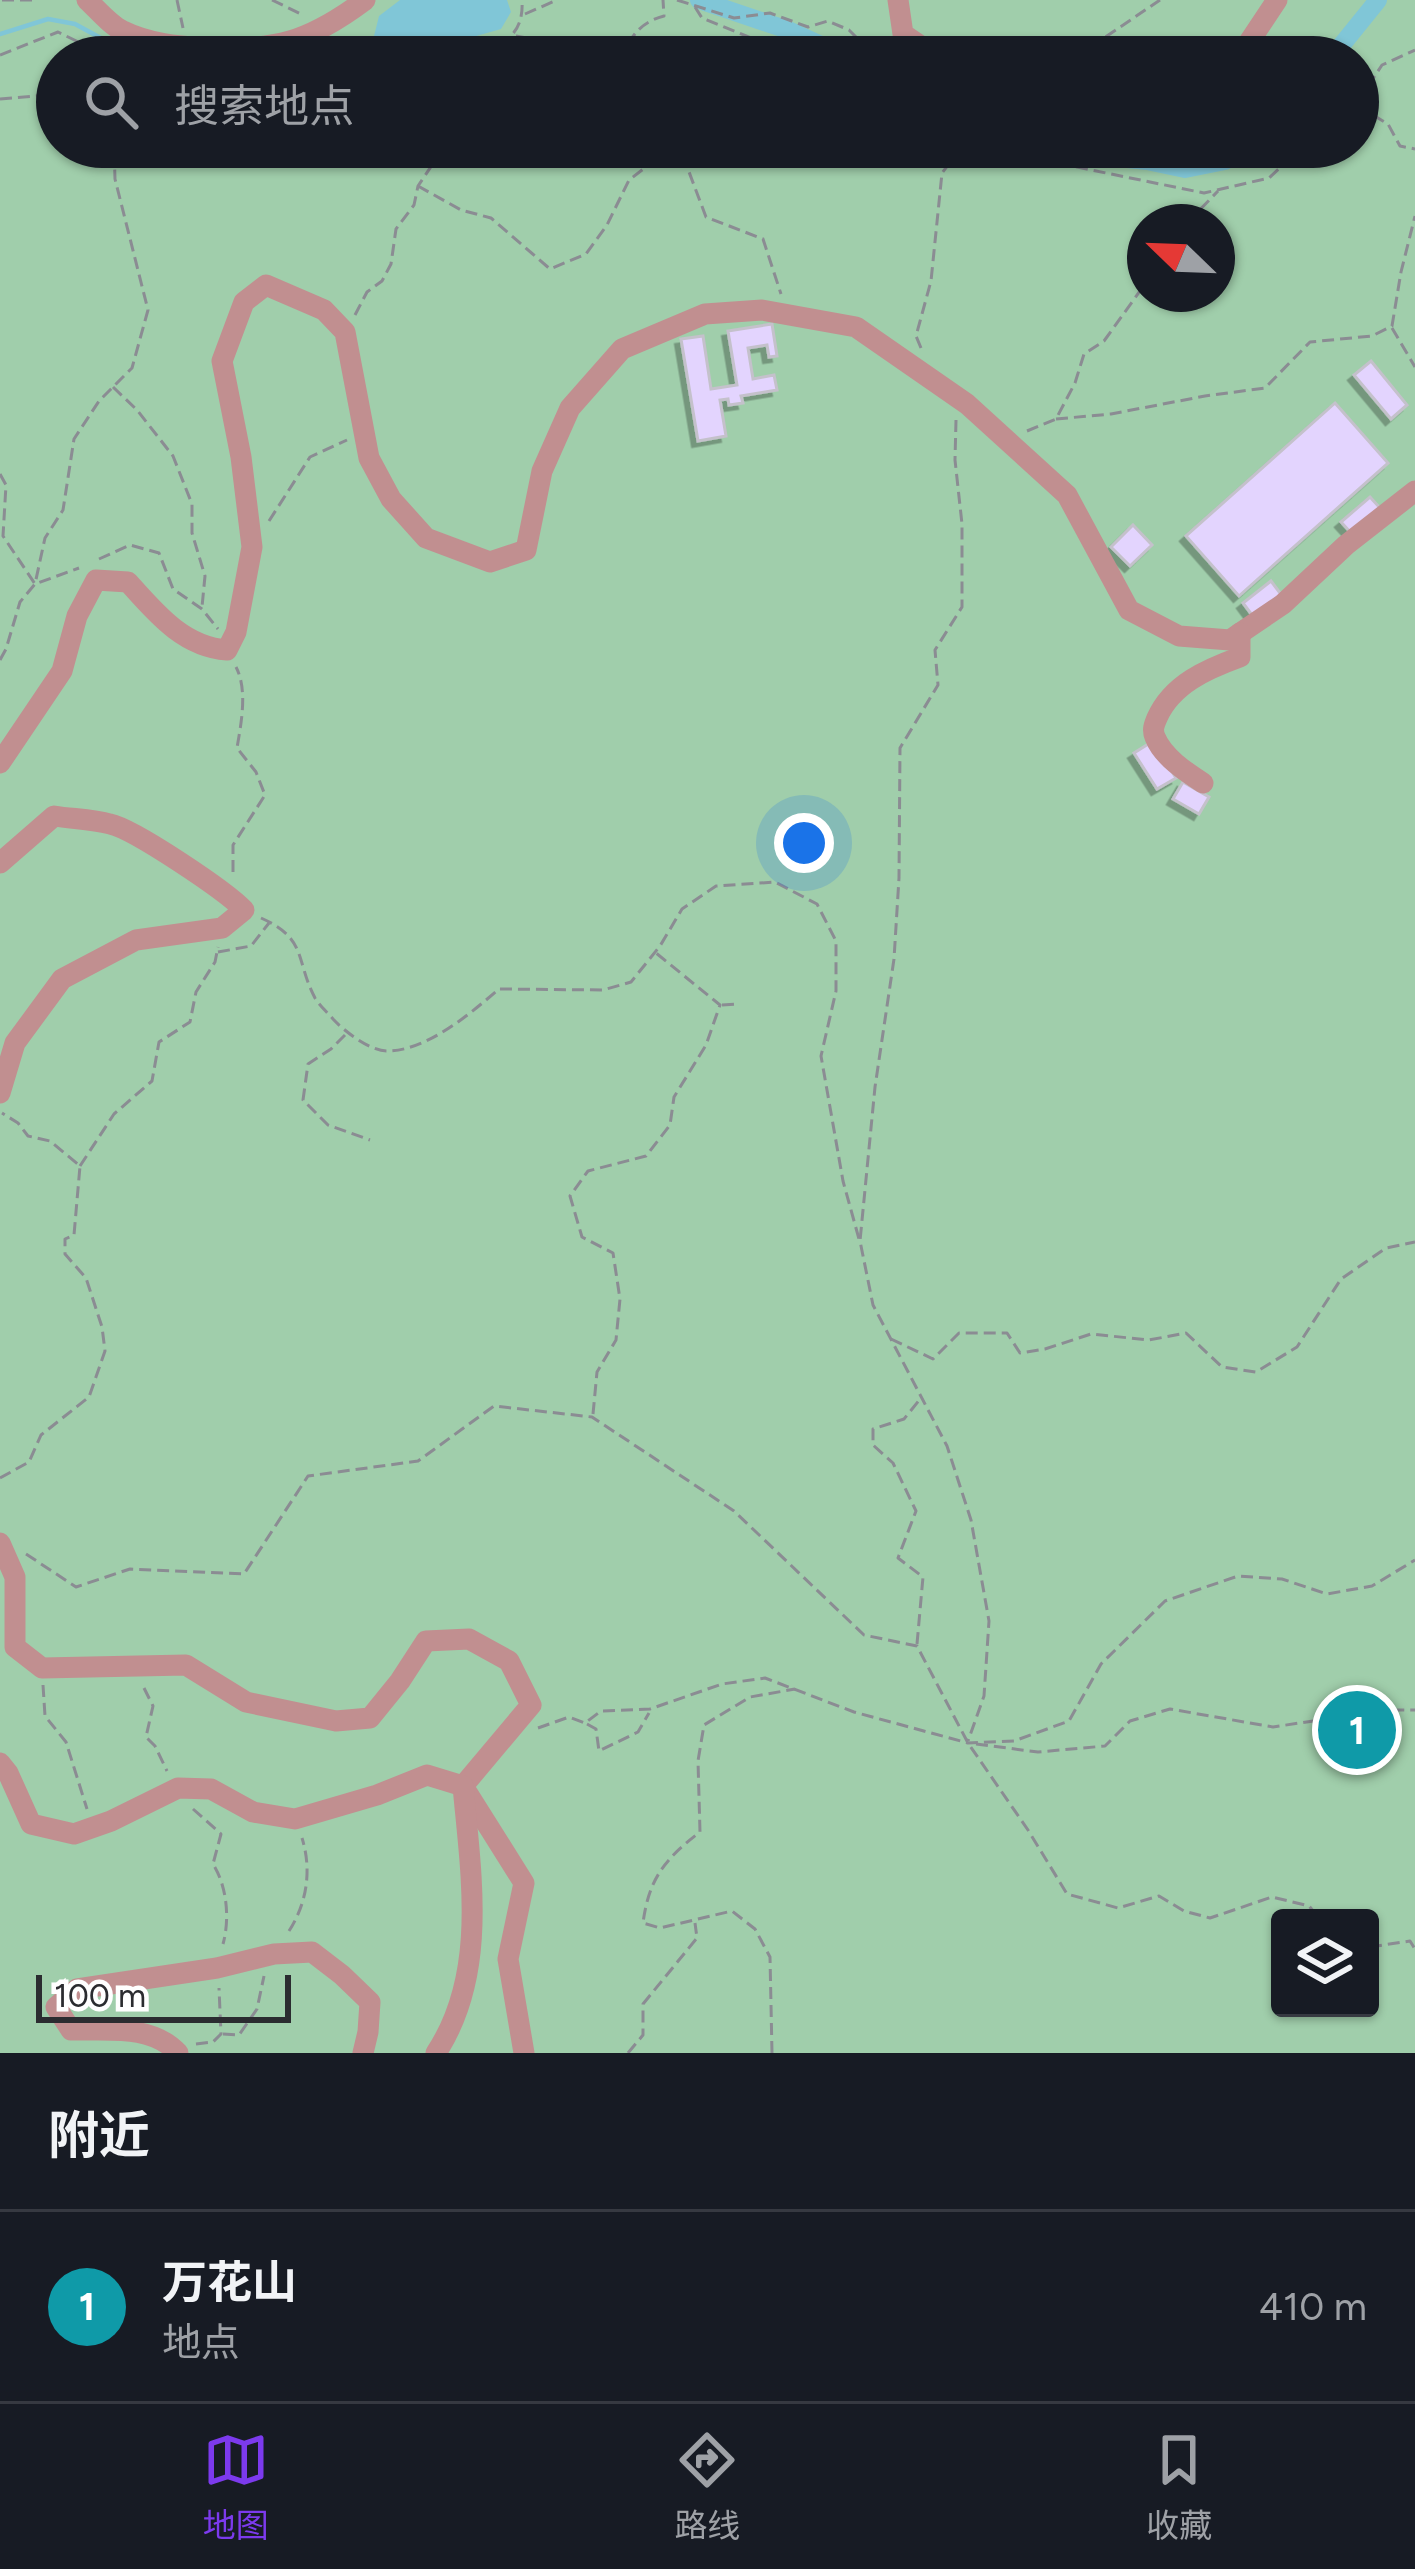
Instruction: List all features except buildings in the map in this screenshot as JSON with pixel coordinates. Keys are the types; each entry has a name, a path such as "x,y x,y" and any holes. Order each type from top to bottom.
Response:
{"street":[{"path":"87,0 119,30 137,36"},
{"path":"303,36 365,0"},
{"path":"898,0 906,36"},
{"path":"1253,36 1277,0"},
{"path":"0,764 62,670 77,616 96,580 128,581 180,635 227,650 236,632 252,548 223,361 244,302 266,285 324,310 345,332 369,458 391,499 426,538 490,562 526,550 542,471 570,408 622,349 705,314 762,310 856,327 956,397 1067,495 1129,610 1178,636 1230,640 1283,604 1346,545 1415,491"},
{"path":"1203,783 1180,768 1154,736 1154,725 1189,680 1240,657 1240,633"},
{"path":"0,863 54,816 115,824 238,904 222,928 136,940 62,980 15,1043 0,1093"},
{"path":"9,1546 15,1577 15,1647 42,1668 186,1665 246,1702 336,1720 370,1718 426,1641 469,1639 509,1661 531,1705 463,1786 472,1956 450,2031 436,2053"},
{"path":"0,1763 31,1824 74,1834 111,1822 178,1788 211,1790 253,1812 295,1820 377,1796 427,1775 463,1786 524,1883 508,1959 524,2053"},
{"path":"174,2049 148,2033 71,2030 56,2007 77,1989 274,1954 312,1952 370,2002 363,2053"}],"path":[{"path":"2,0 35,0"},
{"path":"177,0 184,36"},
{"path":"272,0 307,17 320,30"},
{"path":"514,36 523,0"},
{"path":"523,14 557,0"},
{"path":"631,36 652,19 664,16 663,0"},
{"path":"677,0 734,17 770,14 808,27 828,21 855,36"},
{"path":"1107,36 1160,0"},
{"path":"694,5 702,18 747,36"},
{"path":"732,28 734,17"},
{"path":"0,55 36,41"},
{"path":"1379,69 1415,50"},
{"path":"0,99 36,96"},
{"path":"1379,118 1400,146 1415,149"},
{"path":"0,660 20,602 35,584 45,538 63,510 74,439 99,401 132,368 148,310 115,168"},
{"path":"345,332 391,264 396,229 414,205 418,185 430,168"},
{"path":"418,185 461,210 491,218 550,269 586,254 629,180 645,168"},
{"path":"688,168 706,217 764,239 788,314"},
{"path":"923,352 916,336 931,281 946,168"},
{"path":"1081,168 1204,193 1269,178 1280,168"},
{"path":"1206,204 1220,190"},
{"path":"1415,216 1392,326 1415,367"},
{"path":"1056,419 1076,382 1084,354 1104,341 1127,309"},
{"path":"1007,440 1056,419 1265,388 1310,342 1372,337 1392,326"},
{"path":"112,387 173,456 192,503 192,533 205,576 202,608"},
{"path":"860,1241 894,959 900,748 938,685 934,650 962,607 956,397"},
{"path":"252,548 310,457 365,431"},
{"path":"227,650 241,677 237,748 256,772 265,795 233,845 238,904 284,928 303,961 315,999 346,1034 385,1052 423,1042 462,1021 499,989 603,990 631,982 682,909 716,886 775,882 817,904 836,941 836,992 821,1056 843,1181 873,1305 947,1446 971,1520 989,1621 985,1696 968,1743"},
{"path":"217,952 250,946 270,922"},
{"path":"0,1478 29,1462 41,1436 88,1397 105,1351 102,1327 86,1279 64,1254 65,1239 74,1235 80,1166 114,1114 152,1081 159,1042 190,1022 196,992 215,962 222,928"},
{"path":"654,952 720,1005 739,1004"},
{"path":"592,1417 597,1372 616,1340 620,1299 613,1253 582,1238 570,1196 588,1171 646,1156 670,1125 674,1097 706,1045 720,1005"},
{"path":"346,1034 308,1064 303,1100 328,1125 370,1140"},
{"path":"0,1112 28,1136 50,1142 80,1166"},
{"path":"890,1339 933,1359 959,1333 1007,1333 1020,1353 1091,1334 1149,1340 1186,1333 1222,1367 1256,1372 1297,1347 1341,1279 1386,1248 1415,1242"},
{"path":"922,1398 904,1420 873,1429 873,1444 893,1463 916,1511 898,1558 923,1577 917,1646 968,1743 1067,1894 1118,1908 1159,1896 1184,1911 1210,1918 1272,1897 1312,1909"},
{"path":"9,1546 76,1587 130,1569 244,1574 308,1476 418,1461 494,1406 592,1417 734,1511 864,1635 917,1646"},
{"path":"968,1743 1014,1741 1069,1721 1101,1664 1165,1600 1238,1576 1282,1580 1327,1594 1372,1586 1415,1560"},
{"path":"127,1666 153,1706 146,1737 196,1814 221,1834 213,1864 222,1878 228,1928 217,1967 221,2034"},
{"path":"42,1668 45,1716 66,1742 92,1828"},
{"path":"585,1723 601,1711 650,1709 722,1684 765,1678 854,1712 968,1743 1038,1753 1105,1746 1130,1721 1170,1709 1273,1727 1415,1710"},
{"path":"772,2053 770,1957 755,1929 732,1911 660,1928 643,1923 646,1897 670,1856 700,1832 698,1761 704,1725 750,1697 796,1689"},
{"path":"503,1741 569,1717 596,1729 599,1751 638,1732 650,1709"},
{"path":"174,2049 213,2042 221,2034 238,2035 256,2009 274,1954 304,1908 307,1854 295,1820"},
{"path":"628,2053 643,2035 643,2004 697,1938 695,1921"},
{"path":"1379,1946 1410,1941 1415,1949"}],"green space":[{"path":"0,0 1415,0 1415,2053 0,2053"}],"water":[{"path":"400,0 507,0 511,12 501,29 476,36 374,36 379,16"}],"waterway":[{"path":"699,0 801,36"},
{"path":"1349,36 1378,0"},
{"path":"0,34 48,19 75,24 97,36"},
{"path":"1180,168 1190,168"}],"place":[{"name":"万花山","path":"1357,1730"}]}
